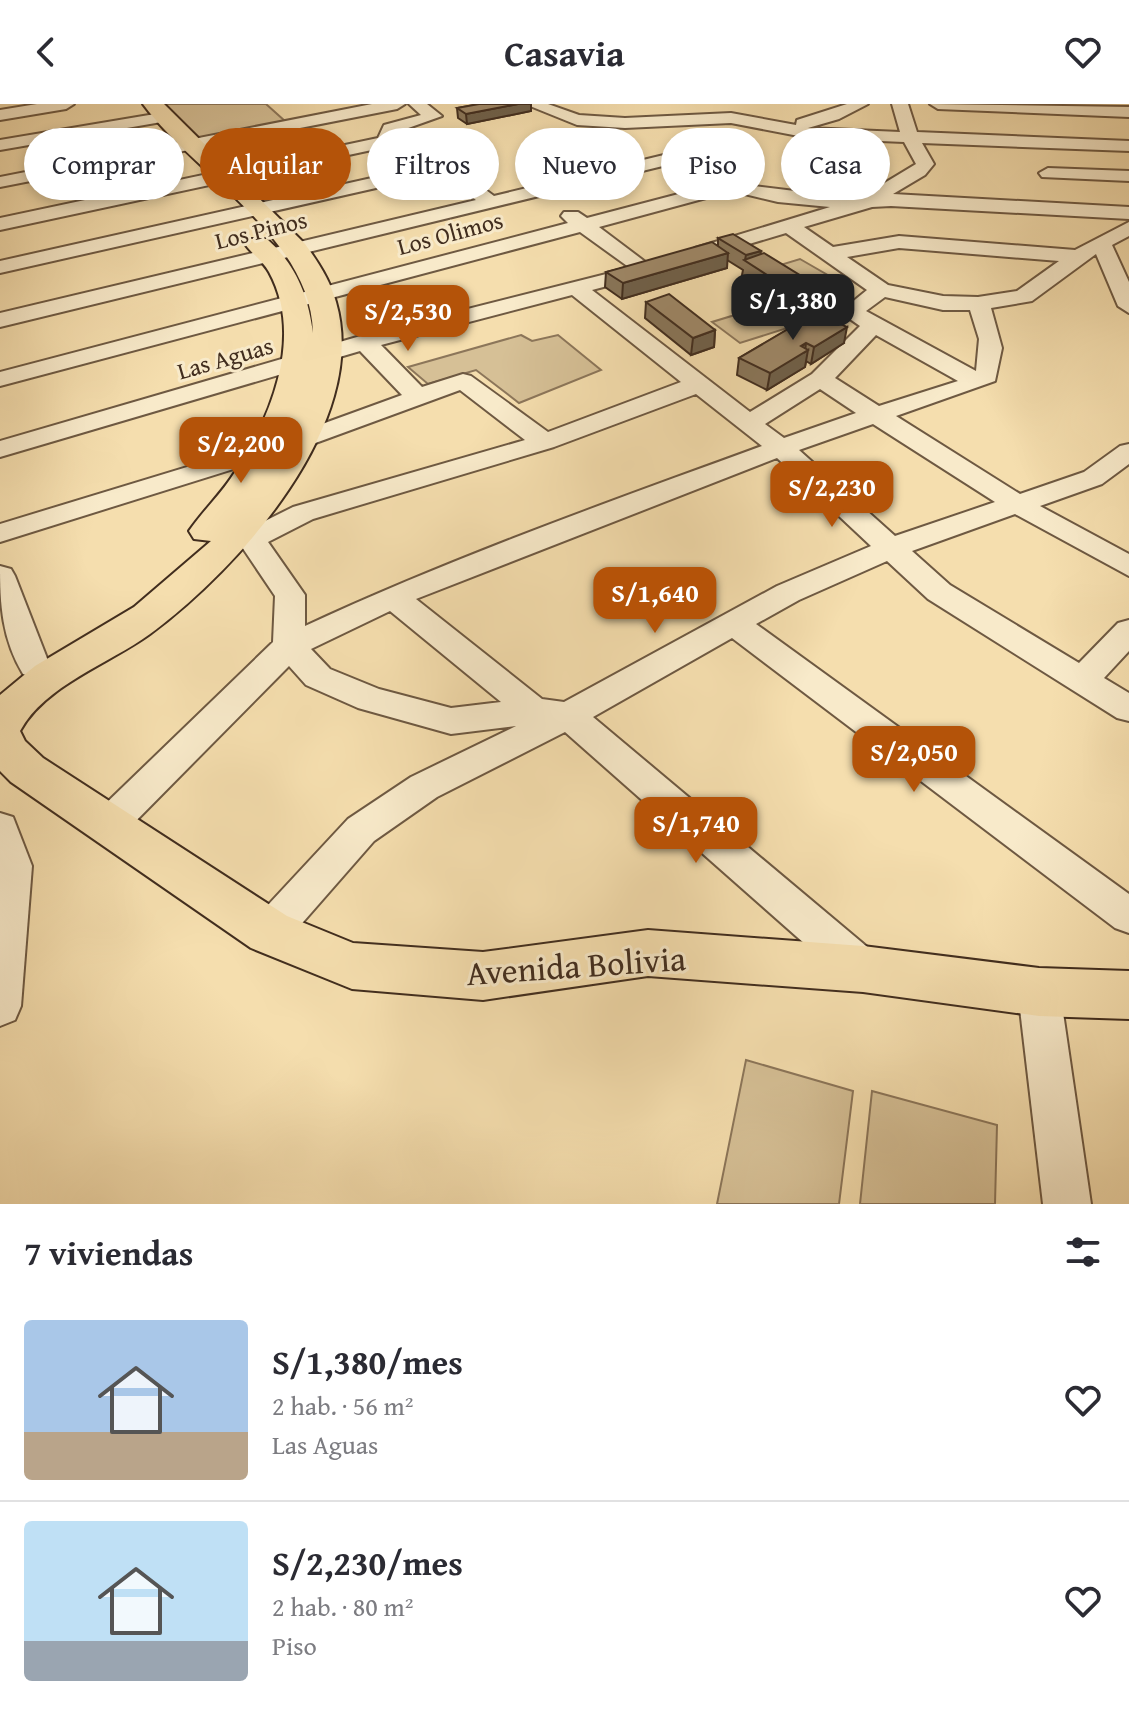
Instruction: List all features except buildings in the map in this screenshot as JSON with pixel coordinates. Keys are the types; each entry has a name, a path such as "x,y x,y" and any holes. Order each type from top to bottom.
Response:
{"main road":[{"name":"Avenida Bolivia","path":"149,112 164,128"},
{"name":"Avenida Bolivia","path":"184,150 200,167"},
{"name":"Avenida Bolivia","path":"232,200 283,252 313,271 308,298 328,316 312,360 234,502 172,567 38,675 21,699 0,731 7,751 27,770 269,932 352,966 483,976 648,953 863,969 1039,992 1129,995"},
{"name":"Avenida Bolivia","path":"38,675 114,639 244,539 277,488 301,440 318,394 312,360"}],"street":[{"path":"0,115 66,104"},
{"path":"184,146 397,104"},
{"path":"393,128 434,116 417,104"},
{"path":"533,104 577,120 625,123 729,109 776,126 809,133 910,137 991,149 1030,143 1129,146"},
{"path":"776,126 860,104"},
{"path":"900,104 910,137"},
{"path":"938,104 1129,112"},
{"path":"971,105 991,149"},
{"path":"0,145 149,112"},
{"name":"Las Aguas","path":"0,449 365,342 646,270 865,203 919,171 925,164 910,137"},
{"path":"1030,143 1070,211"},
{"path":"1048,173 1129,176"},
{"path":"0,182 24,177"},
{"path":"0,224 200,180"},
{"path":"0,267 367,185"},
{"path":"765,191 865,203 891,200 1129,213"},
{"name":"Los Pinos","path":"0,320 515,196"},
{"path":"548,200 646,270"},
{"name":"Los Olimos","path":"0,379 678,200"},
{"path":"788,225 881,290 943,303 978,304 1024,296 1078,256"},
{"path":"1104,250 1129,228"},
{"path":"828,254 899,242 1078,256 1104,250 1129,256"},
{"path":"1104,250 1129,306"},
{"path":"577,289 782,449 939,592 1129,709"},
{"path":"881,290 851,312 978,382"},
{"path":"110,823 289,646 393,597 782,449 978,382 987,376 992,354 990,327 978,304"},
{"path":"749,423 820,379 873,325"},
{"path":"365,342 417,396"},
{"path":"820,379 880,414 1015,503 1129,566"},
{"path":"0,533 301,440 463,381 545,442"},
{"path":"551,713 451,721 370,699 318,677 289,646 290,595 244,539 303,513 545,442 699,384"},
{"path":"269,932 361,830 424,787 551,713 734,624 788,593 891,548 1093,478 1129,452"},
{"path":"0,576 38,675"},
{"path":"393,597 551,713 863,969"},
{"path":"734,624 1129,916"},
{"path":"1082,680 1129,631"},
{"path":"0,828 13,866 0,1005"},
{"path":"1039,992 1067,1204"}],"shaded area":[{"path":"163,104 266,104 286,122 255,128 200,128 199,139"},
{"path":"800,259 845,285 811,296 767,269"},
{"path":"771,304 800,324 740,343 712,322"},
{"path":"521,335 532,341 558,335 601,370 519,403 476,370 428,384 408,367"},
{"path":"746,1060 853,1091 839,1204 717,1204"},
{"path":"872,1091 997,1125 995,1204 860,1204"}]}
